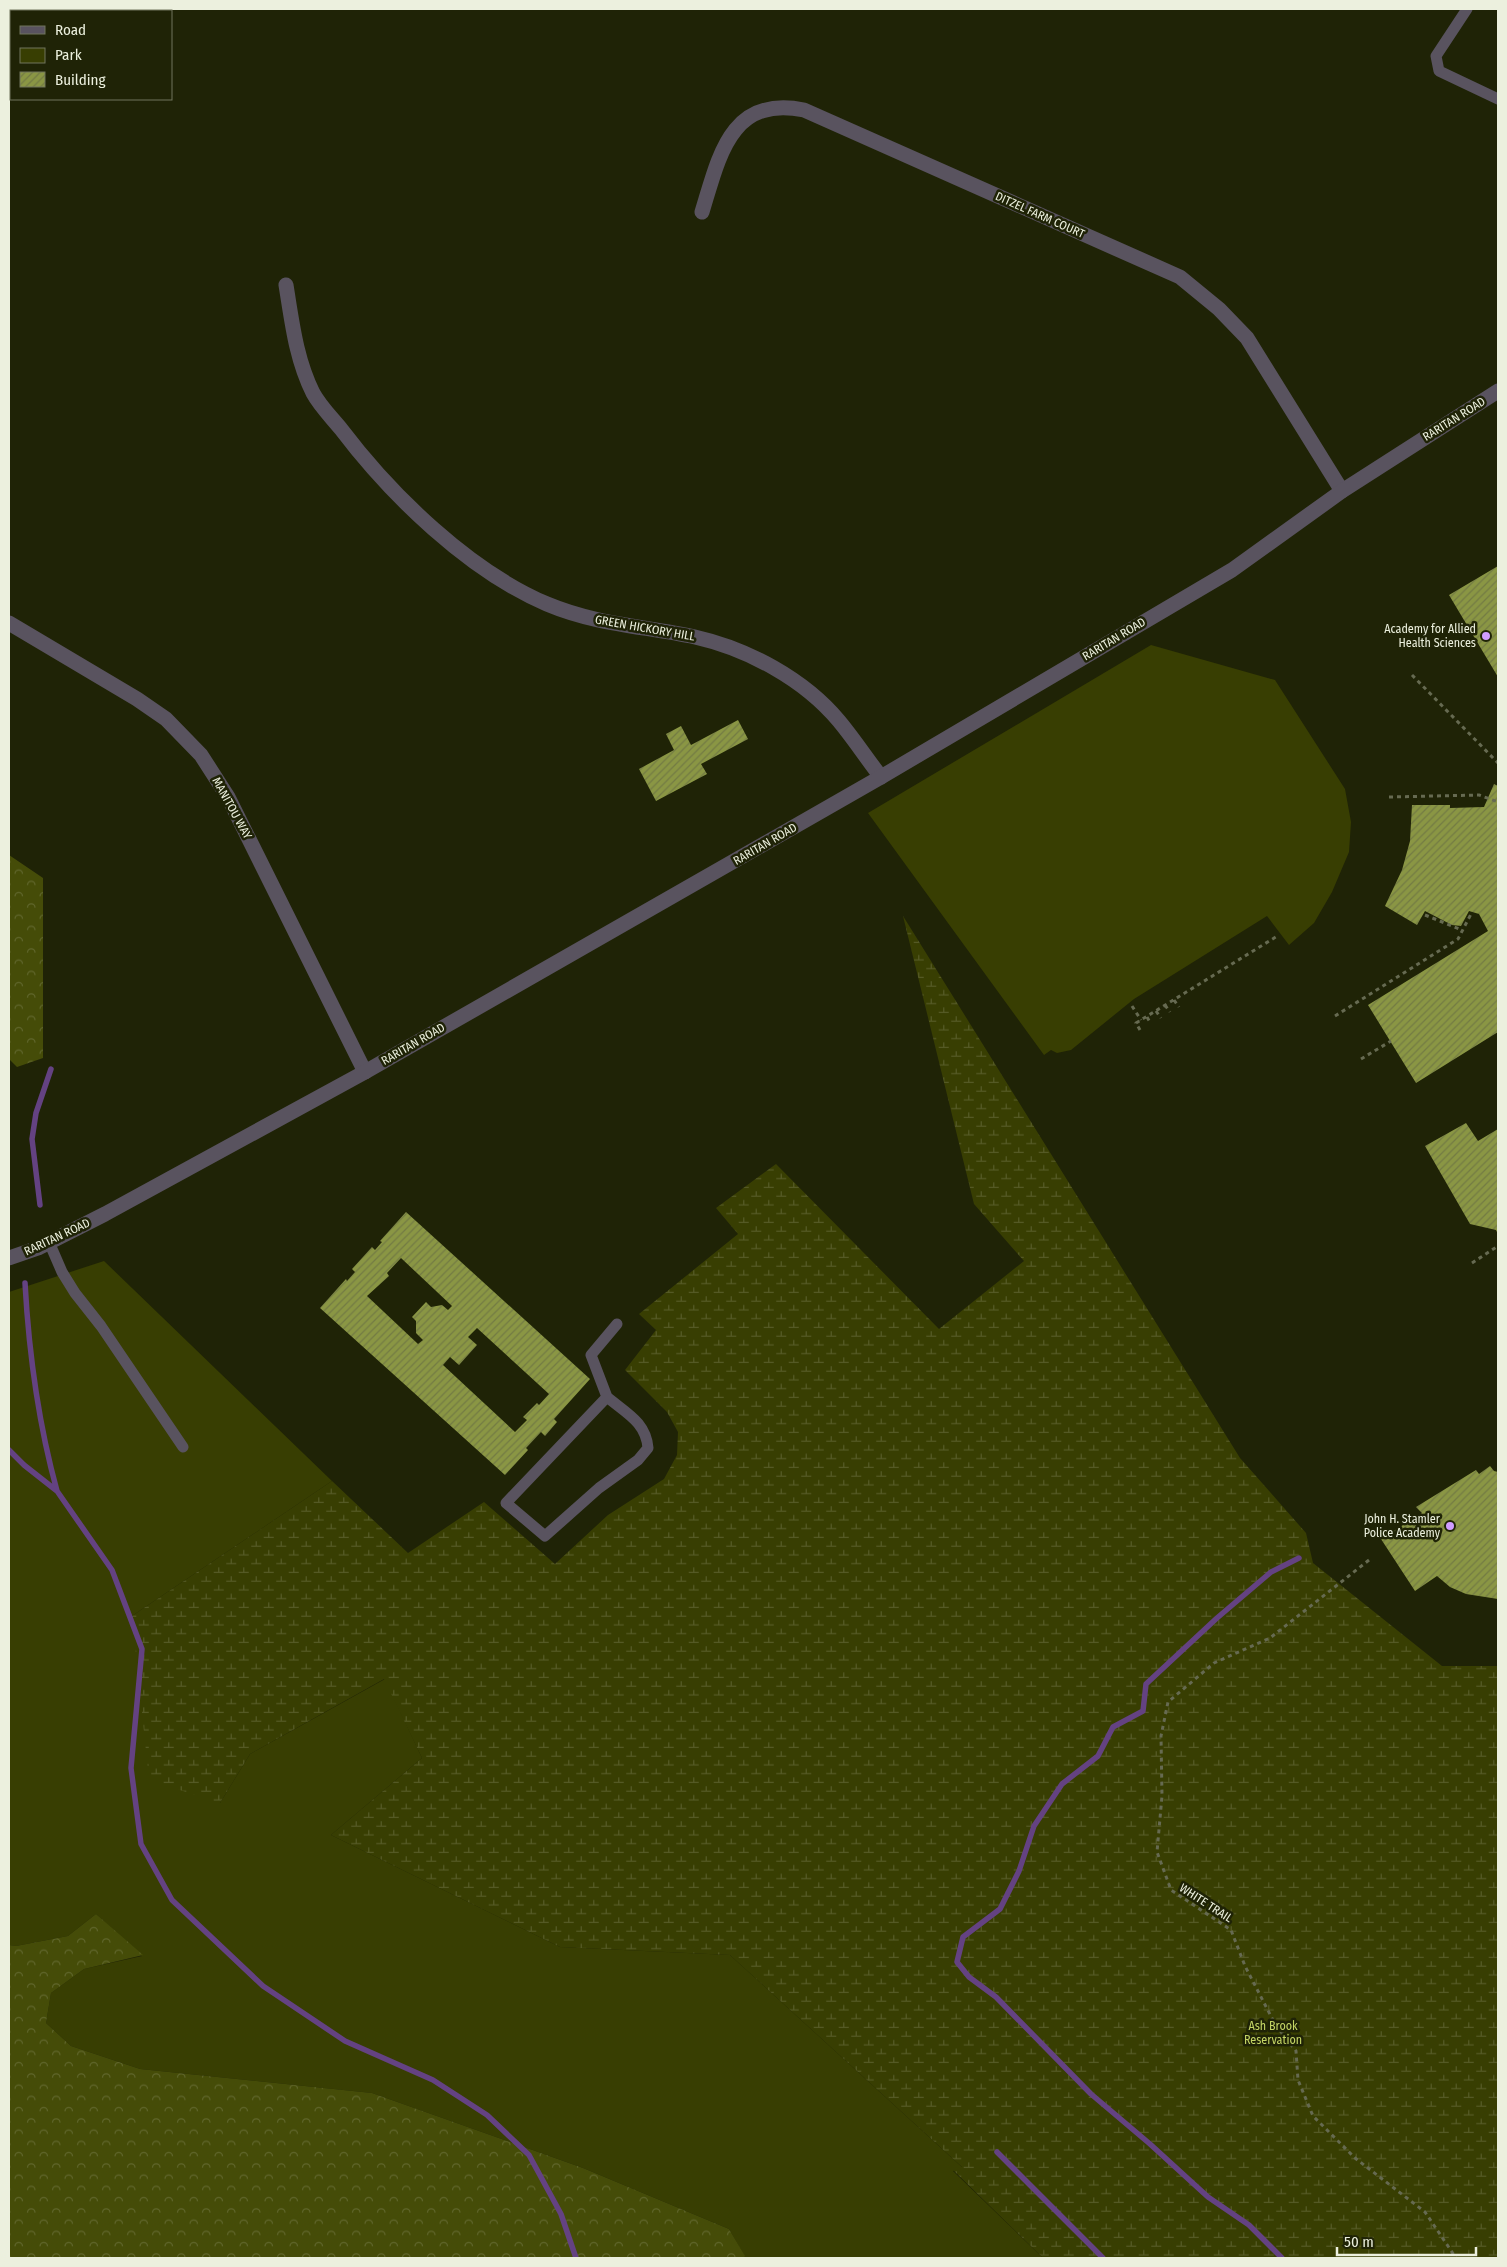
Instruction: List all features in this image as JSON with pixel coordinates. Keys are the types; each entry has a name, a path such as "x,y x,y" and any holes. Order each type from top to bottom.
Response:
{"street":[{"name":"DITZEL FARM COURT","path":"702,212 720,152 735,129 751,116 770,108 791,107 804,110 1180,277 1220,310 1247,338 1342,490"},
{"name":"GREEN HICKORY HILL","path":"286,285 296,349 314,394 366,462 435,531 484,570 546,603 600,622 693,637 726,645 773,668 810,692 839,720 881,777"},
{"name":"RARITAN ROAD","path":"9,1258 49,1242 365,1072 881,777 1232,570 1342,490 1498,391"},
{"name":"MANITOU WAY","path":"9,624 137,699 166,719 201,755 228,797 365,1072"}],"lane":[{"path":"1467,9 1436,56 1439,71 1498,98"},
{"path":"49,1242 62,1272 75,1293 101,1326 183,1447"},
{"path":"607,1397 506,1503 545,1536 599,1488 638,1460 648,1448 647,1437 642,1425 607,1397 591,1354 617,1324"}],"path":[{"path":"1412,675 1498,763"},
{"path":"1389,797 1479,795 1498,802"},
{"path":"1335,1016 1458,939 1471,914"},
{"path":"1425,915 1462,930"},
{"path":"1140,1030 1136,1023 1279,935"},
{"path":"1174,1000 1179,1007"},
{"path":"1165,1005 1170,1012"},
{"path":"1132,1006 1141,1020"},
{"path":"1156,1011 1161,1018"},
{"path":"1147,1017 1151,1024"},
{"path":"1360,1060 1391,1041"},
{"path":"1472,1263 1498,1246"},
{"name":"WHITE TRAIL","path":"1369,1560 1270,1638 1214,1664 1168,1702 1161,1736 1162,1796 1156,1852 1171,1890 1231,1930 1245,1966 1275,2024 1296,2051 1298,2080 1313,2116 1355,2158 1425,2212 1456,2258"}],"green space":[{"path":"1151,645 1275,680 1345,789 1351,822 1349,852 1332,892 1314,923 1289,945 1267,916 1134,999 1071,1050 1057,1053 1051,1050 1044,1055 868,813"},
{"path":"9,855 43,878 43,1058 17,1067 9,1059"},
{"name":"Ash Brook Reservation","path":"903,916 1240,1458 1306,1533 1313,1563 1442,1666 1498,1666 1498,2258 1043,2258 953,2170 962,2167 730,1955 560,1947 331,1835 422,1758 384,1679 250,1754 220,1803 149,1780 132,1616 332,1481 408,1553 484,1502 555,1564 608,1515 664,1479 677,1455 678,1432 667,1412 625,1370 656,1330 639,1314 738,1234 716,1208 776,1164 939,1329 1024,1261 974,1204"},
{"path":"104,1261 332,1481 132,1616 220,1803 250,1754 385,1679 422,1758 331,1835 560,1947 730,1955 963,2168 953,2171 1043,2258 743,2258 744,2255 729,2229 583,2168 372,2093 140,2069 71,2046 46,2023 51,1993 84,1969 142,1956 96,1914 68,1936 16,1946 9,1945 9,1292"},
{"path":"96,1914 143,1955 84,1969 51,1993 46,2023 71,2046 140,2069 372,2093 583,2168 729,2229 745,2256 743,2258 9,2258 9,1945 16,1946 68,1936"}],"building":[{"name":"Academy for Allied Health Sciences","path":"1498,566 1498,677 1449,595"},
{"path":"738,720 748,739 701,764 707,774 656,801 639,769 674,750 666,734 681,726 691,745"},
{"path":"1494,784 1498,786 1498,1032 1416,1083 1368,1005 1488,931 1479,914 1469,911 1461,926 1452,925 1425,911 1417,925 1385,906 1402,870 1410,841 1412,805 1450,805 1450,808 1484,807"},
{"path":"1466,1123 1478,1141 1498,1129 1498,1234 1496,1230 1470,1224 1425,1146"},
{"path":"406,1212 590,1379 554,1419 557,1422 545,1436 541,1432 526,1448 528,1450 505,1475 320,1308 346,1279 347,1281 355,1272 352,1269 372,1247 375,1250 382,1242 380,1241","holes":["401,1258 452,1306 448,1310 442,1305 431,1307 426,1302 412,1317 416,1321 416,1333 423,1340 418,1344 367,1296 389,1276 387,1273","477,1328 549,1394 539,1405 537,1403 523,1417 527,1420 515,1432 443,1365 450,1357 459,1365 477,1345 468,1337"]},
{"name":"John H. Stamler Police Academy","path":"1490,1466 1494,1471 1498,1472 1498,1599 1466,1594 1450,1587 1437,1576 1415,1591 1381,1539 1422,1513 1416,1507 1476,1470 1479,1474"}],"waterway":[{"path":"40,1205 32,1139 36,1113 51,1069"},
{"path":"25,1283 35,1388 57,1491"},
{"path":"9,1450 24,1465 57,1491 112,1570 142,1649 131,1768 141,1844 172,1900 263,1986 345,2041 433,2080 487,2115 529,2155 561,2214 576,2258"},
{"path":"1282,2258 1249,2225 1208,2197 1091,2094 996,1997 969,1977 957,1962 963,1937 1000,1909 1019,1871 1034,1826 1062,1784 1098,1756 1113,1727 1143,1711 1146,1684 1217,1618 1271,1572 1299,1558"},
{"path":"997,2152 1103,2258"}],"place":[{"name":"Academy for Allied Health Sciences","path":"1486,636"},
{"name":"John H. Stamler Police Academy","path":"1450,1526"}]}
